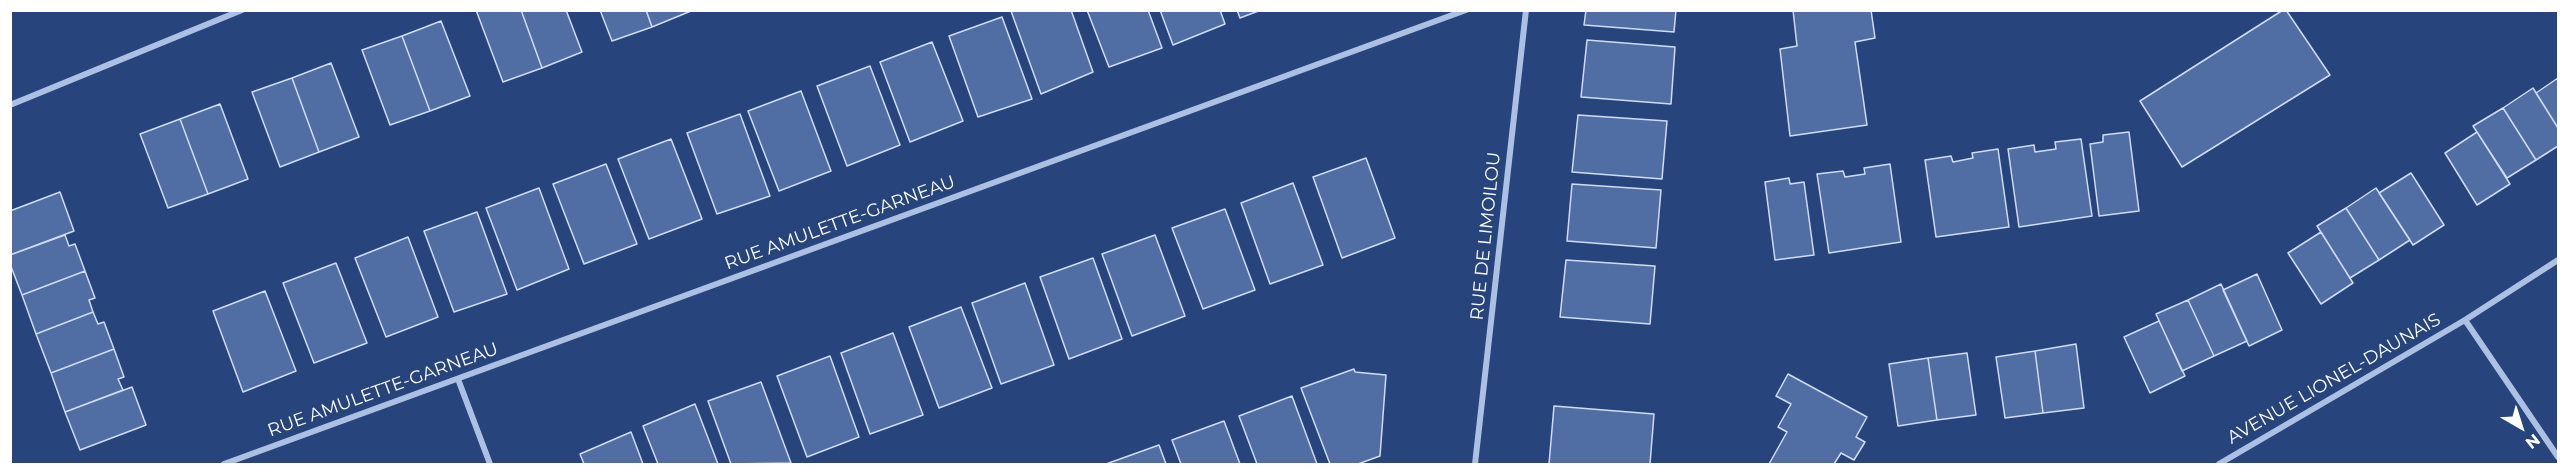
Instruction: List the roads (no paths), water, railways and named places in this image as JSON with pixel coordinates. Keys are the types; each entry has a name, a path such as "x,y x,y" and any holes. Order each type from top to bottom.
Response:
{"street":[{"path":"10,105 242,10"},
{"name":"RUE AMULETTE-GARNEAU","path":"224,465 1466,10"},
{"name":"RUE DE LIMOILOU","path":"1475,465 1526,10"},
{"name":"AVENUE LIONEL-DAUNAIS","path":"2218,465 2465,320 2559,260"},
{"name":"AVENUE LIONEL-DAUNAIS","path":"2465,320 2559,458"},
{"path":"458,379 490,465"}]}
